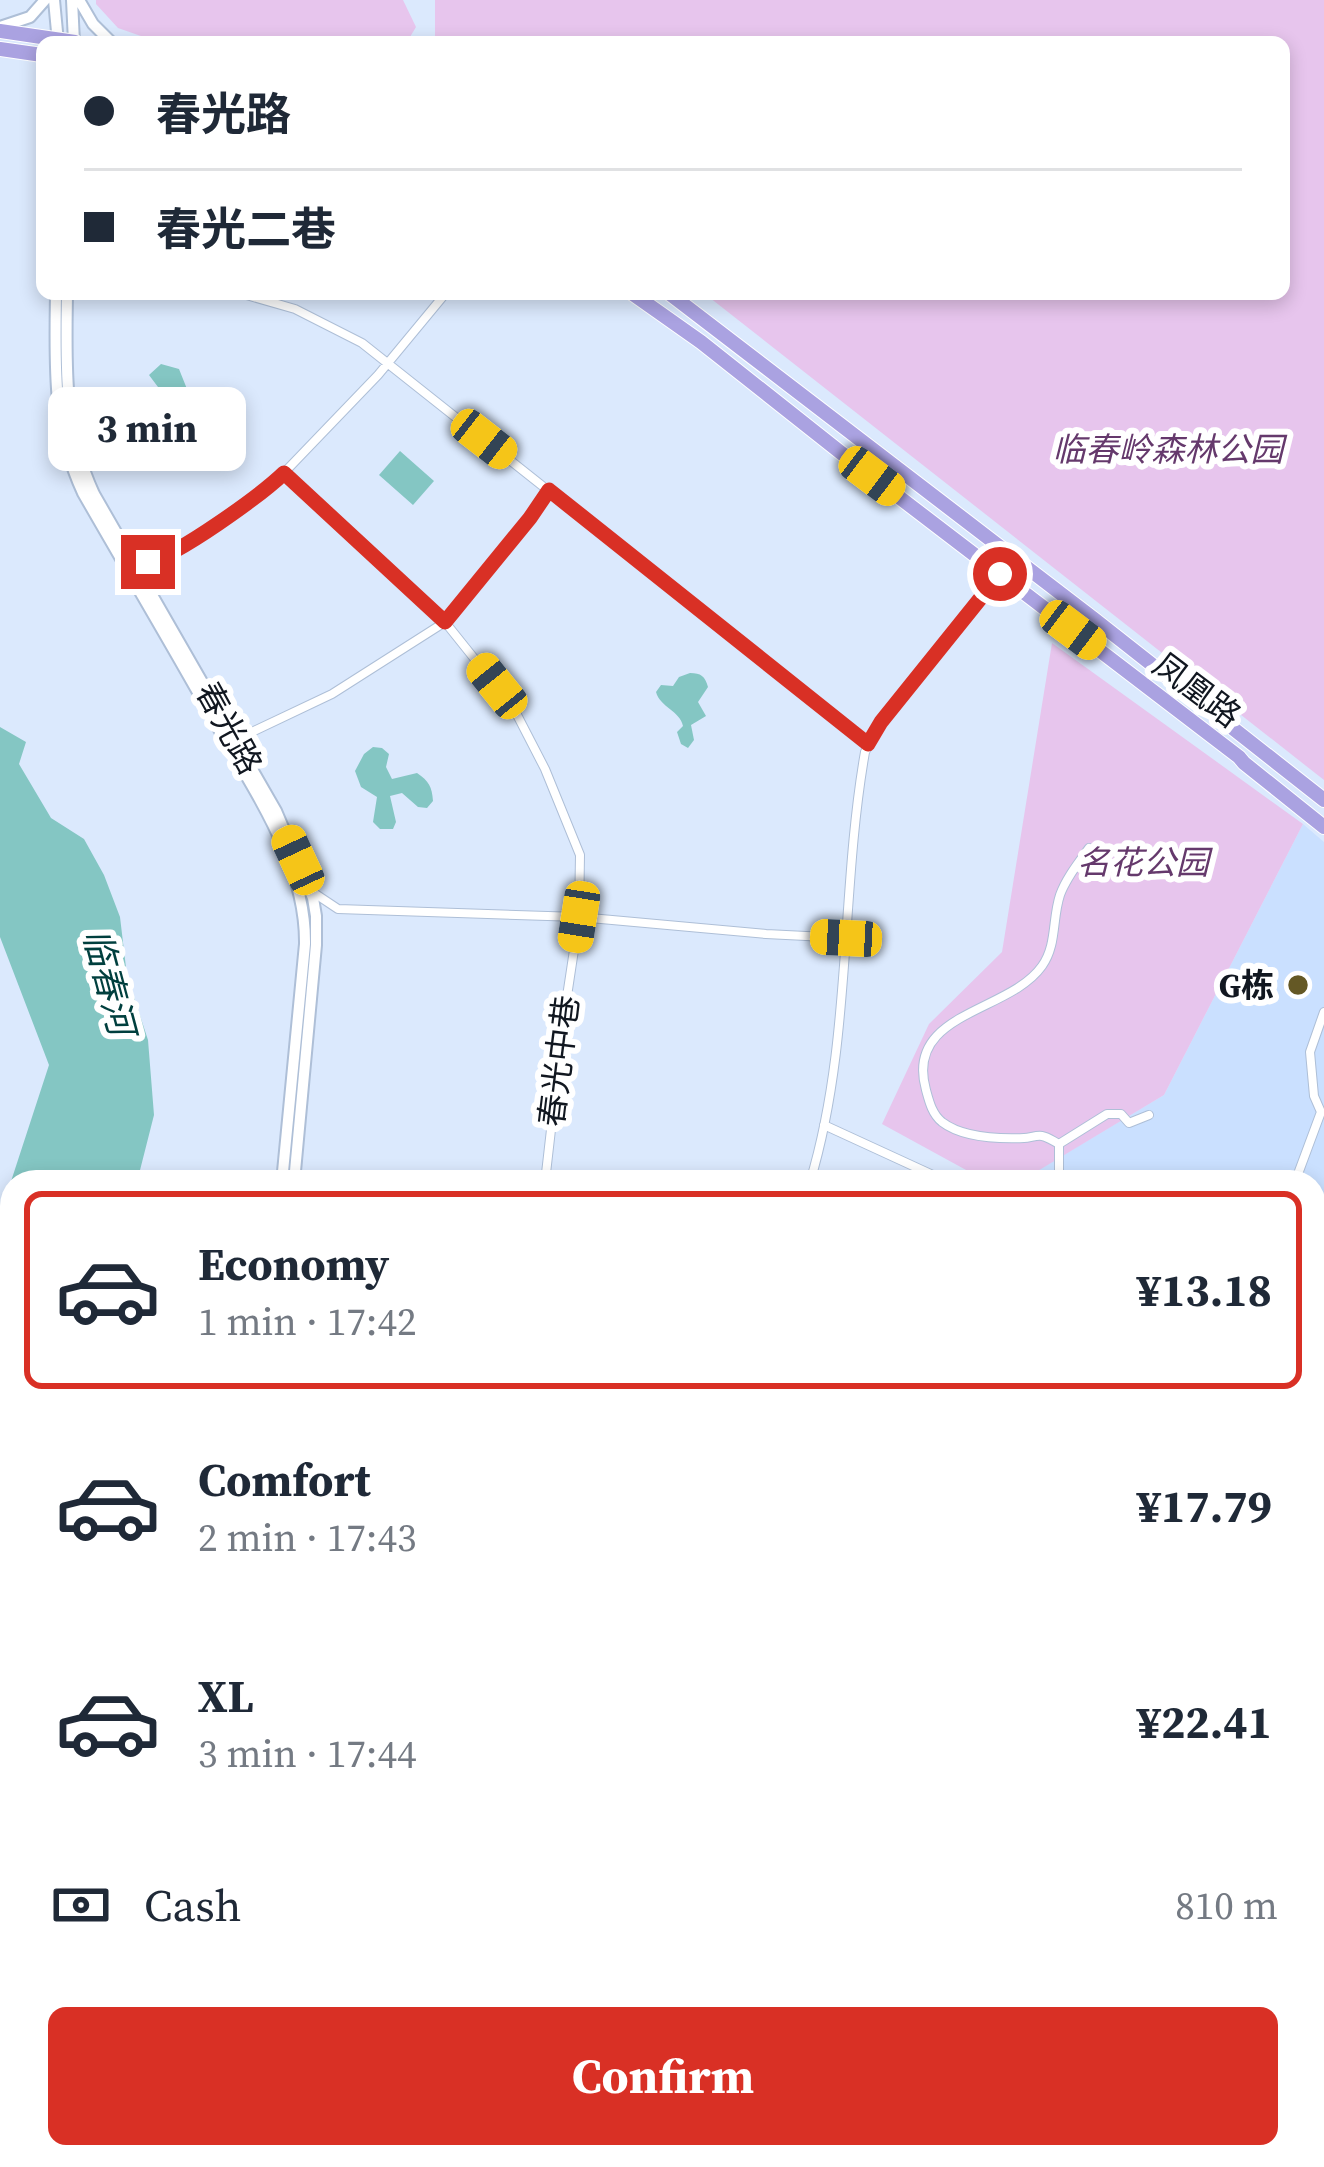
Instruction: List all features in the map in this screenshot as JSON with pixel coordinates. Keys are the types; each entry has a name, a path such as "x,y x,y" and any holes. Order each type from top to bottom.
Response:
{"highway":[{"path":"0,29 36,37"},
{"path":"0,49 36,54"},
{"name":"凤凰路","path":"642,300 1324,827"},
{"name":"凤凰路","path":"678,300 1324,800"}],"main road":[{"path":"0,29 30,17 45,0"},
{"path":"54,0 57,36"},
{"path":"74,36 76,0"},
{"path":"76,0 105,36"},
{"name":"春光路","path":"56,300 56,394 69,464 264,809 302,896 302,989 283,1170"},
{"name":"春光路","path":"68,300 67,395 81,465 275,811 310,890 316,945 295,1170"}],"street":[{"path":"264,300 344,332 388,362 868,744"},
{"path":"130,556 159,560 284,473 440,300"},
{"name":"春光中巷","path":"284,473 445,622 513,707 580,855 579,917 546,1170"},
{"path":"235,740 332,694 445,622 549,490"},
{"path":"813,1170 835,1060 860,776 868,744 1000,574"},
{"path":"1059,1144 1042,1136 981,1136 942,1122 930,1106 921,1073 932,1042 945,1027 1023,986 1040,969 1051,951 1063,886 1089,848"},
{"path":"310,890 338,909 579,917 846,938"},
{"path":"1299,1170 1321,1112 1314,1096 1310,1052 1324,1012"},
{"path":"1059,1144 1107,1114 1121,1114 1129,1123 1149,1114"},
{"path":"824,1125 922,1170"},
{"path":"1059,1144 1059,1170"}],"shaded area":[{"path":"1303,824 1324,842 1324,1170 1038,1170 1164,1095"}],"green space":[{"path":"96,0 403,0 416,27 411,36 141,36 118,28"},
{"name":"临春岭森林公园","path":"435,0 1324,0 1324,780 713,300 1290,300 1290,36 435,36"},
{"name":"名花公园","path":"1052,643 1303,824 1164,1095 1039,1170 966,1170 882,1124 929,1024 1002,952"}],"water":[{"path":"161,364 179,369 197,414 215,422 226,435 218,454 205,465 183,463 168,434 166,418 154,407 158,387 149,375"},
{"path":"400,451 434,481 413,505 379,475"},
{"path":"690,673 702,676 708,687 698,702 706,716 691,725 694,740 688,748 677,732 681,721 656,692 661,685 673,686"},
{"name":"临春河","path":"0,727 26,742 19,764 51,818 84,839 120,917 127,976 148,1040 154,1115 140,1170 15,1170 49,1065 0,937"},
{"path":"373,747 389,754 386,767 392,779 417,773 432,792 433,801 427,808 418,807 402,793 390,796 396,822 393,829 380,829 373,822 377,797 361,787 355,771"}],"place":[{"name":"G栋","path":"1298,985"}],"route":[{"path":"148,562 194,539 284,473 445,622 549,490 868,744 1000,574"}]}
